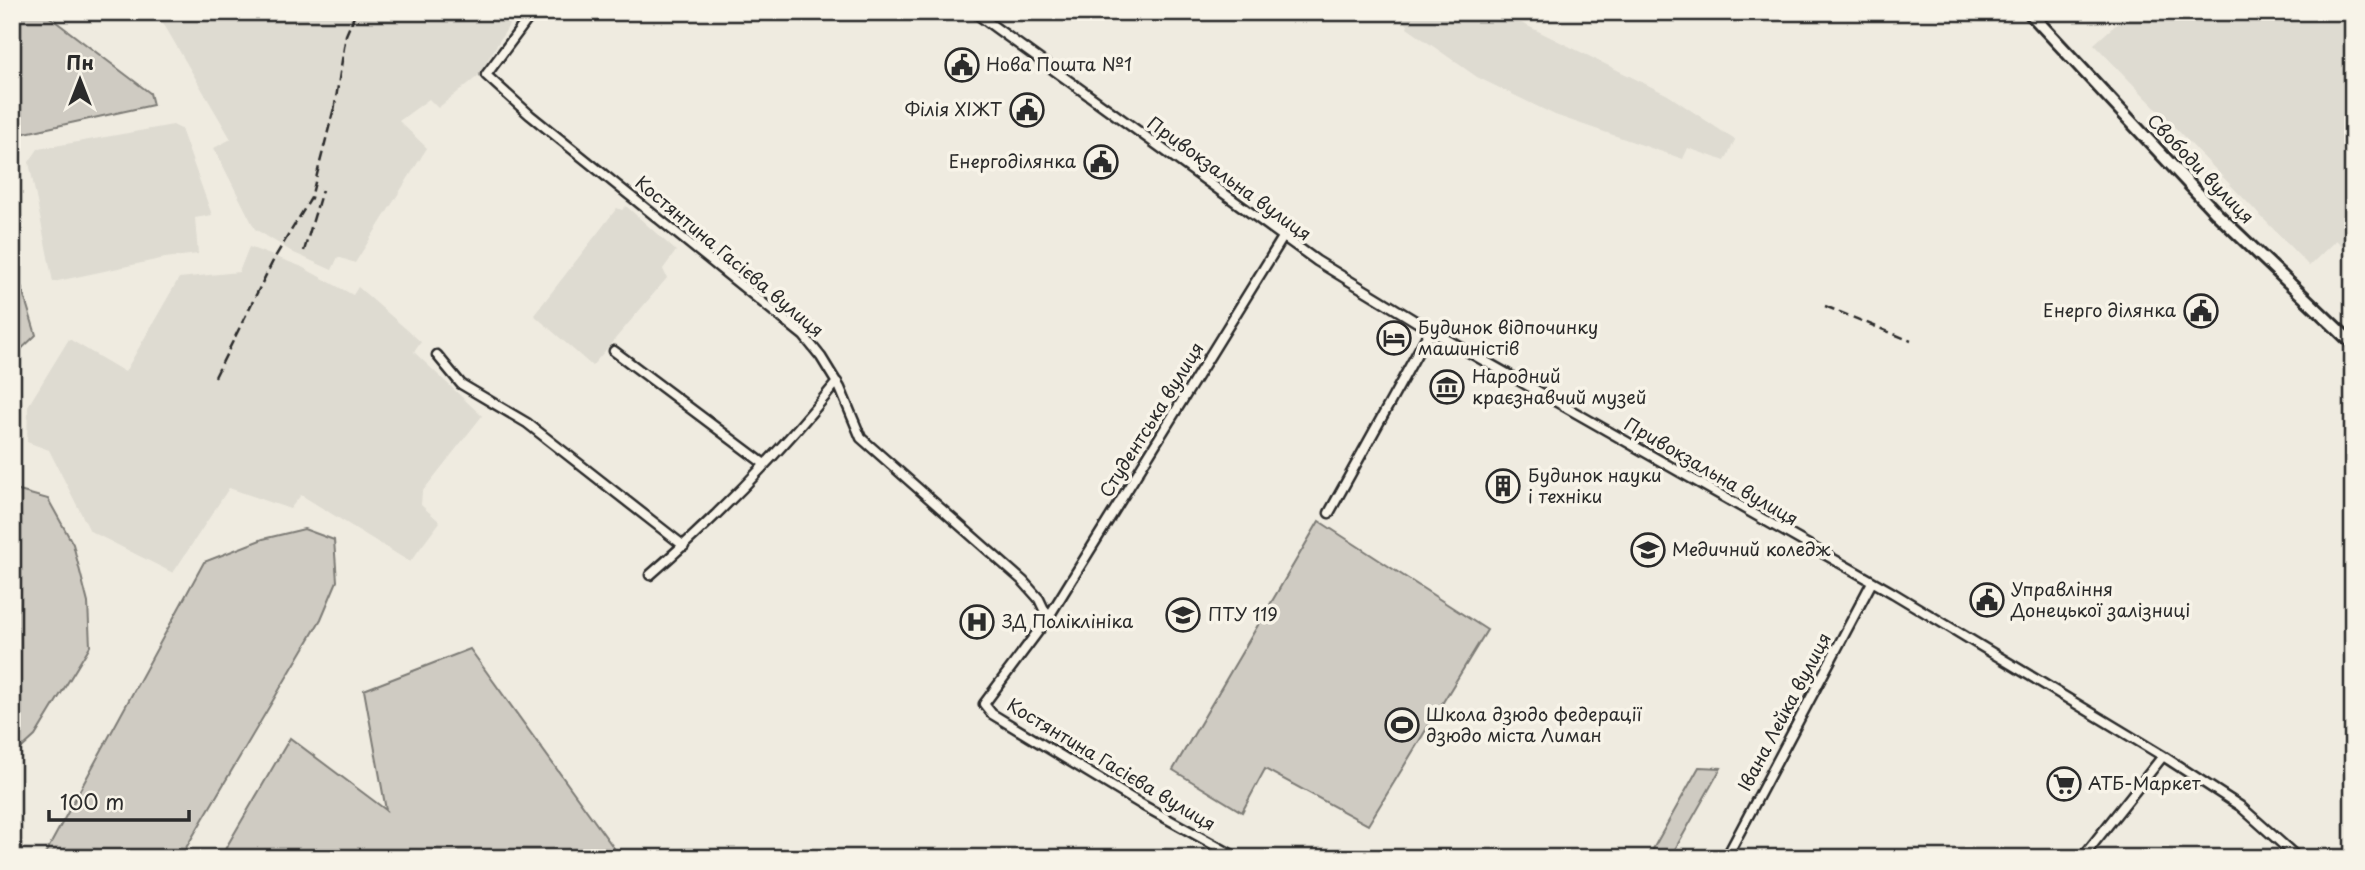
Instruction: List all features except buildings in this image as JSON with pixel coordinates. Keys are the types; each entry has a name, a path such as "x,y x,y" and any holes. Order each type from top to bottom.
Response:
{"main road":[{"name":"Свободи вулиця","path":"2029,12 2216,213 2353,344"}],"street":[{"name":"Костянтина Гасієва вулиця","path":"533,12 486,75 530,115 804,336 836,382 861,438 1023,581 1039,599 1048,618 984,704 992,714 1238,858"},
{"name":"Привокзальна вулиця","path":"974,12 1282,239 1430,330 1872,582 2163,756 2240,806 2298,858"},
{"name":"Студентська вулиця","path":"1048,618 1282,239"},
{"path":"1329,513 1430,330"},
{"path":"614,351 763,463"},
{"path":"437,355 461,384 527,423 684,545"},
{"path":"650,575 684,545 836,382"},
{"name":"Івана Лейка вулиця","path":"1726,858 1872,582"},
{"path":"2082,858 2163,756"}],"shaded area":[{"path":"15,12 43,12 150,93 153,105 16,135"},
{"path":"163,12 517,12 478,76 438,108 429,99 399,121 427,148 355,263 338,257 332,270 294,253 255,229 214,148 231,139 159,16"},
{"path":"1391,12 1499,12 1668,95 1735,140 1725,161 1688,148 1683,159 1555,115 1477,77 1407,28 1408,25"},
{"path":"2130,12 2353,12 2353,256 2336,240 2309,266 2094,44"},
{"path":"173,125 181,129 212,215 195,218 198,254 165,258 53,282 29,162 38,149"},
{"path":"626,206 676,251 663,269 667,278 592,366 534,315 617,208 622,210"},
{"path":"249,247 300,266 353,295 358,287 421,342 414,352 482,416 422,492 421,505 440,522 410,562 301,495 290,509 229,488 173,573 90,531 49,450 27,442 28,406 69,339 125,372 179,278 239,272"},
{"path":"12,256 36,335 12,358"},
{"path":"12,489 48,499 73,544 88,603 90,646 35,736 12,757"},
{"path":"1319,521 1487,630 1368,825 1265,769 1242,812 1173,770"},
{"path":"304,529 334,540 337,581 321,619 180,858 43,858 204,562 263,539"},
{"path":"470,649 621,858 220,858 290,738 386,810 364,690"},
{"path":"1699,767 1721,768 1670,858 1648,858"}],"railway":[{"path":"334,111 346,35 356,12"},
{"path":"215,377 275,257 311,198 335,104"},
{"path":"304,251 322,190"},
{"path":"1825,306 1911,341"}],"place":[{"name":"Нова Пошта №1","path":"962,65"},
{"name":"Філія ХІЖТ","path":"1027,110"},
{"name":"Енергоділянка","path":"1101,162"},
{"name":"Енерго ділянка","path":"2201,311"},
{"name":"Будинок відпочинку машиністів","path":"1394,338"},
{"name":"Народний краєзнавчий музей","path":"1447,387"},
{"name":"Будинок науки і техніки","path":"1503,486"},
{"name":"Медичний коледж","path":"1648,550"},
{"name":"Управління Донецької залізниці","path":"1987,600"},
{"name":"ПТУ 119","path":"1183,615"},
{"name":"ЗД Поліклініка","path":"977,622"},
{"name":"Школа дзюдо федерації дзюдо міста Лиман","path":"1402,725"},
{"name":"АТБ-Маркет","path":"2064,784"}]}
